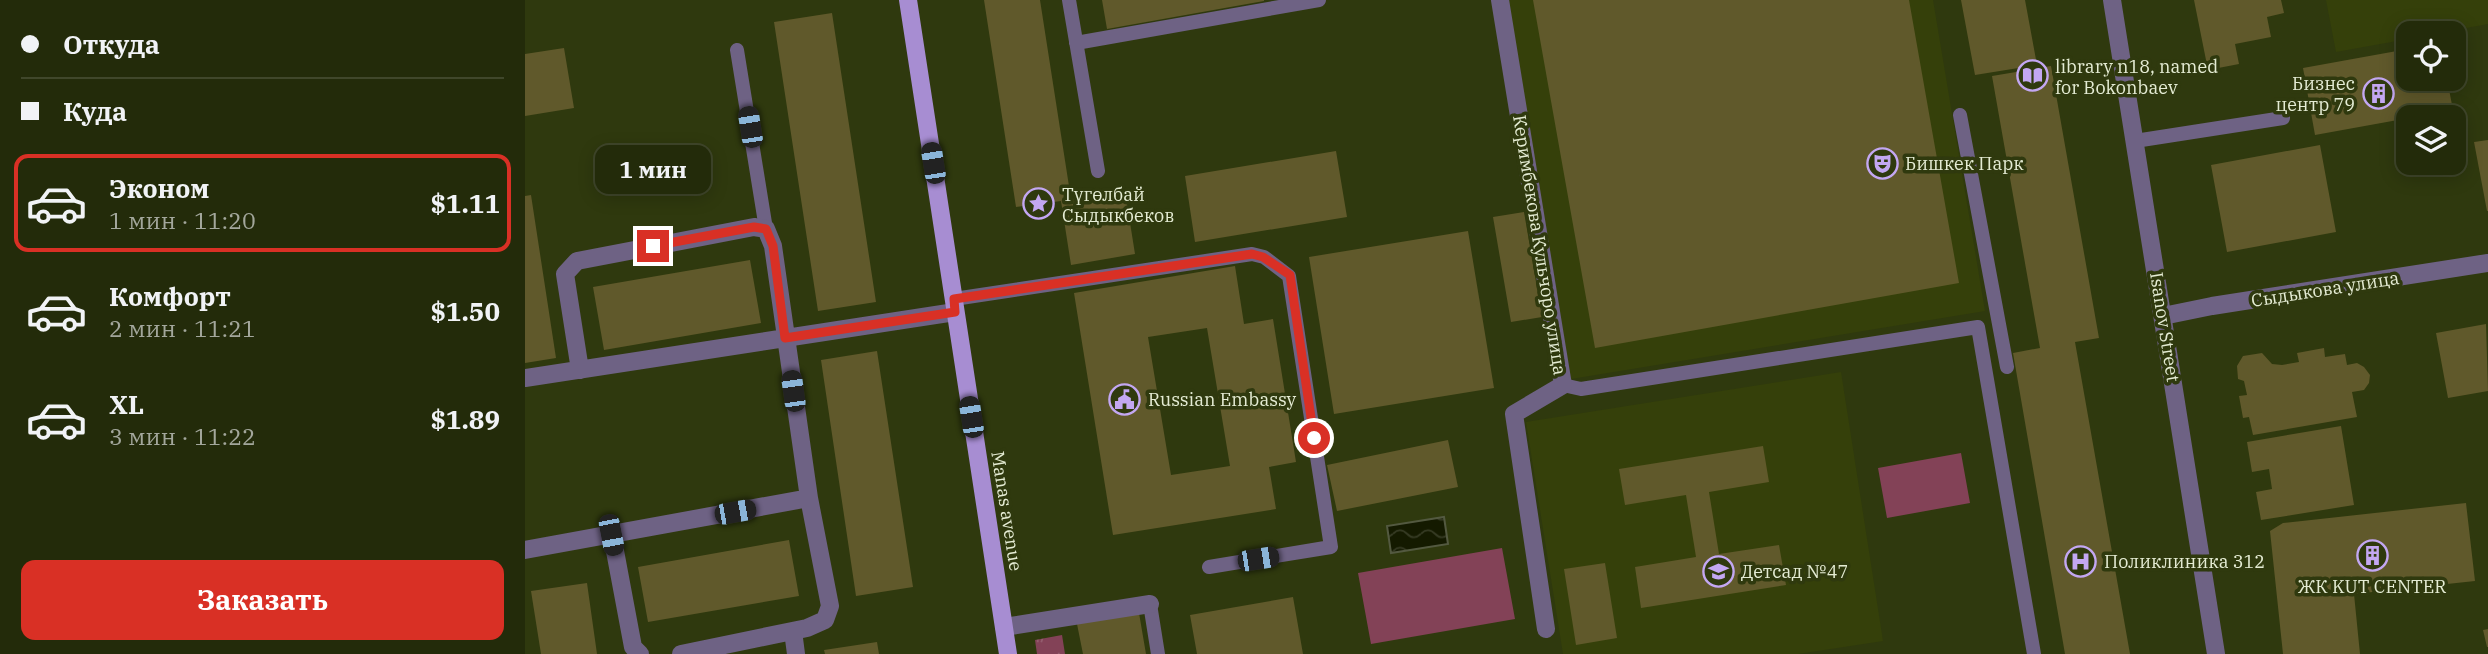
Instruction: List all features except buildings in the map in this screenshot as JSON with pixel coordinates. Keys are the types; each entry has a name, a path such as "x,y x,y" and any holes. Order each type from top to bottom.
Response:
{"main road":[{"name":"Manas avenue","path":"908,0 1008,654"}],"street":[{"name":"Керимбекова Кульчоро улица","path":"1500,0 1563,385 1514,414 1546,629"},
{"name":"Isanov Street","path":"2112,0 2216,654"},
{"path":"580,370 565,274 577,261 754,227 766,229 773,246 809,499 830,606 825,620 807,628 681,654"},
{"name":"Сыдыкова улица","path":"2163,316 2488,263"},
{"path":"525,378 785,338 955,305"},
{"path":"525,550 809,499"},
{"path":"611,535 633,647 640,654"},
{"path":"1004,627 1150,604"},
{"path":"793,631 796,654"}],"lane":[{"path":"1069,0 1098,171"},
{"path":"1076,43 1319,0"},
{"path":"737,50 766,229"},
{"path":"1960,115 2007,367"},
{"path":"2135,141 2283,118"},
{"path":"955,305 1252,254 1263,257 1290,275 1331,547 1209,567"},
{"path":"1563,385 1581,389 1978,327 2034,654"},
{"path":"1150,604 1158,654"}],"shaded area":[{"path":"1508,0 1933,0 1985,311 1571,379"},
{"path":"2326,0 2488,0 2488,24 2466,28 2466,21 2396,21 2396,41 2336,52"},
{"path":"1841,372 1883,641 1798,654 1563,654 1526,422"}],"green space":[{"path":"1961,453 1970,503 1887,518 1878,468"},
{"path":"1502,548 1515,619 1371,644 1358,573"},
{"path":"1062,635 1065,654 1037,654 1035,640"}],"water":[{"path":"1444,517 1448,544 1391,553 1387,526"}],"place":[{"name":"library n18, named for Bokonbaev","path":"2032,76"},
{"name":"Бизнес центр 79","path":"2378,93"},
{"name":"Бишкек Парк","path":"1882,163"},
{"name":"Түгөлбай Сыдыкбеков","path":"1039,204"},
{"name":"Russian Embassy","path":"1125,399"},
{"name":"ЖК KUT CENTER","path":"2372,556"},
{"name":"Поликлиника 312","path":"2081,561"},
{"name":"Детсад №47","path":"1718,571"}],"route":[{"path":"653,246 754,227 766,229 773,246 785,338 955,312 954,299 1252,254 1263,257 1290,275 1314,438"}]}
